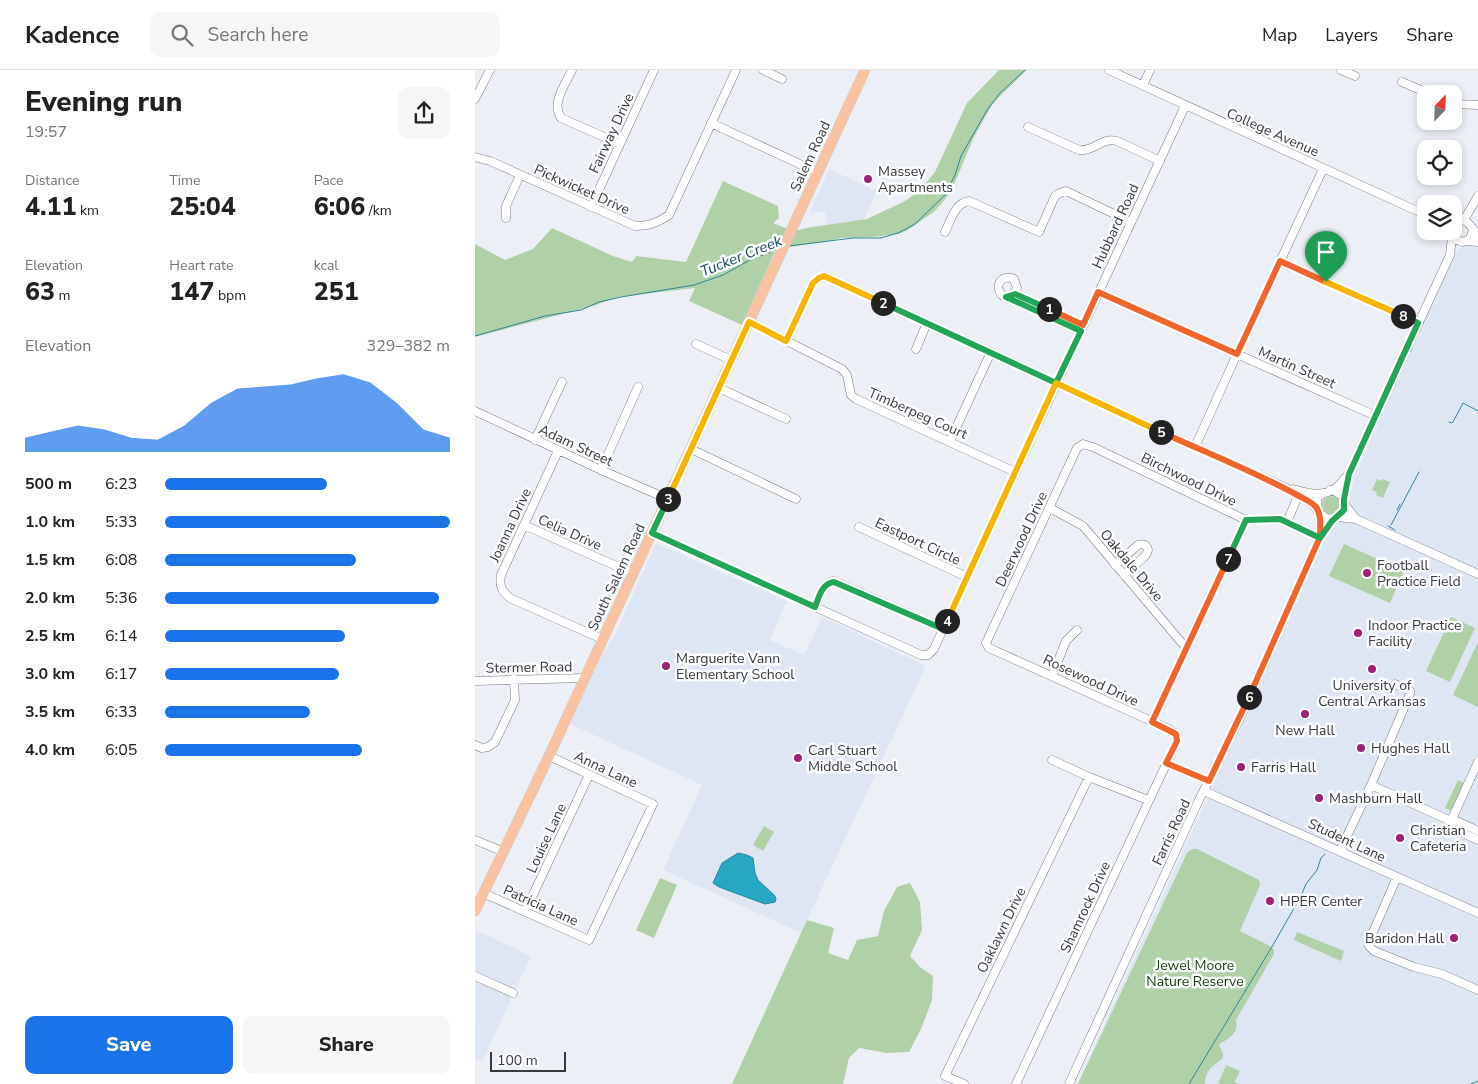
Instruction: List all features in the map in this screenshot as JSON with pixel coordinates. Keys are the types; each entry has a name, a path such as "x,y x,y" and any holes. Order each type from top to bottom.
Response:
{"main road":[{"name":"Salem Road","path":"780,253 865,70"},
{"name":"South Salem Road","path":"475,911 549,756 780,253"}],"street":[{"path":"475,99 490,70"},
{"path":"572,70 557,104 557,112 561,118 620,144"},
{"name":"Fairway Drive","path":"591,207 654,70"},
{"name":"Pickwicket Drive","path":"475,157 490,161 635,226 647,226 658,223 669,215 736,70"},
{"path":"763,70 782,79"},
{"name":"College Avenue","path":"1109,70 1417,212"},
{"path":"1143,85 1150,70"},
{"path":"1341,70 1355,76"},
{"path":"1403,82 1417,88"},
{"path":"1463,104 1478,105"},
{"name":"Hubbard Road","path":"815,607 921,656 928,655 934,650 1185,106"},
{"path":"711,123 817,172"},
{"path":"1028,127 1079,150 1086,151 1110,139 1160,161"},
{"path":"1195,448 1323,169"},
{"path":"507,218 506,206 520,175"},
{"path":"945,232 958,207 962,202 969,201 1039,232 1055,196 1066,191 1131,222"},
{"path":"1462,216 1474,204 1478,196"},
{"path":"1450,254 1472,236 1474,230 1474,204"},
{"path":"1462,222 1468,222 1474,230"},
{"path":"1336,518 1344,510 1349,474 1450,254 1451,240"},
{"path":"1455,240 1478,242"},
{"path":"1280,261 1418,323"},
{"path":"786,341 813,283 824,276 1195,448 1284,487 1310,494 1338,493 1356,519"},
{"path":"1015,294 1016,282 1011,278 999,281 997,288 1000,294 1082,328"},
{"name":"Martin Street","path":"1098,292 1376,416"},
{"path":"1006,297 1015,294 1082,328"},
{"name":"Timberpeg Court","path":"749,322 843,369 847,375 851,395 856,399 1015,472"},
{"path":"916,348 927,323"},
{"path":"696,344 731,360"},
{"path":"950,442 991,352"},
{"path":"535,440 562,382"},
{"path":"601,470 638,387"},
{"path":"719,388 786,419"},
{"name":"Adam Street","path":"475,411 559,451 668,499"},
{"name":"Deerwood Drive","path":"989,648 986,643 989,636 1077,448 1083,444"},
{"name":"Birchwood Drive","path":"1083,444 1093,447 1246,520 1280,519 1320,537"},
{"path":"691,449 796,499"},
{"name":"Joanna Drive","path":"559,451 501,575 500,586 503,593 510,598 602,639"},
{"path":"1318,511 1317,499 1337,487 1349,474"},
{"path":"1284,487 1308,500 1326,518 1356,519 1478,574"},
{"path":"1287,522 1298,496"},
{"name":"Oakdale Drive","path":"1049,508 1083,526 1187,647"},
{"name":"Farris Road","path":"1318,511 1321,524 1320,537"},
{"name":"Farris Road","path":"1069,1084 1279,633 1320,537 1336,518"},
{"path":"1152,722 1246,520"},
{"name":"Celia Drive","path":"524,525 633,573"},
{"name":"Eastport Circle","path":"859,527 967,577"},
{"path":"652,533 815,607 825,586 830,582 834,582 943,629"},
{"path":"1115,564 1138,545 1146,546 1148,550 1146,556 1124,575"},
{"path":"1052,676 1065,641 1077,630"},
{"name":"Rosewood Drive","path":"989,648 1152,722 1176,734 1177,741"},
{"name":"Stermer Road","path":"475,681 584,678"},
{"path":"475,745 481,748 488,747 495,742 515,700 514,679"},
{"path":"1340,851 1410,694 1410,691 1395,684"},
{"name":"Shamrock Drive","path":"1016,1084 1177,741"},
{"name":"Anna Lane","path":"549,756 653,804 589,940"},
{"path":"1052,760 1148,800"},
{"path":"1478,762 1451,821 1452,828 1478,840"},
{"path":"1166,763 1209,781"},
{"name":"Louise Lane","path":"525,912 589,775"},
{"name":"Oaklawn Drive","path":"964,1084 945,1076 1089,777"},
{"path":"1371,785 1451,821 1457,821 1478,830"},
{"name":"Student Lane","path":"1204,791 1478,913"},
{"path":"475,840 504,852"},
{"path":"1397,877 1370,939 1370,948 1414,967 1442,974 1478,990"},
{"name":"Patricia Lane","path":"483,893 589,940"},
{"path":"475,976 513,993"}],"shaded area":[{"path":"829,169 877,191 864,219 827,226 825,211 810,213"},
{"name":"University of Central Arkansas","path":"1478,243 1478,1084 1077,1084 1455,254 1465,244"},
{"name":"Carl Stuart Middle School","path":"656,543 787,601 770,640 804,655 822,617 926,666 801,933 663,870 702,785 570,724 602,655 615,635"},
{"path":"476,930 531,956 482,1062 475,1059"}],"green space":[{"path":"999,70 1027,70 992,105 974,137 953,187 935,211 899,234 840,238 776,249 742,325 689,301 695,288 618,297 593,306 475,337 475,244 505,260 533,249 552,228 613,256 632,262 636,256 686,262 723,181 778,206 779,218 773,223 794,231 867,219 905,201 920,190 935,172 967,103"},
{"path":"1377,479 1390,482 1383,498 1376,495 1377,492 1372,490"},
{"path":"1331,496 1337,499 1340,505 1337,511 1331,514 1325,511 1322,505 1325,499"},
{"name":"Football Practice Field","path":"1344,544 1404,571 1390,603 1329,576"},
{"path":"1451,617 1475,628 1450,682 1426,671"},
{"path":"1478,642 1478,707 1453,695"},
{"path":"1458,780 1464,783 1451,811 1445,808"},
{"path":"764,826 774,832 763,851 753,845"},
{"name":"Jewel Moore Nature Reserve","path":"1192,849 1197,849 1259,880 1260,885 1240,931 1272,947 1274,954 1236,1020 1235,1032 1230,1038 1219,1044 1223,1052 1223,1058 1208,1072 1205,1084 1078,1084 1187,853"},
{"path":"660,878 677,885 654,938 636,930"},
{"path":"910,883 920,902 922,930 910,956 920,967 933,976 932,1000 921,1029 909,1052 887,1053 859,1048 849,1058 843,1084 732,1084 807,920 834,928 828,953 848,960 857,940 878,936 884,911 897,887"},
{"path":"1297,932 1344,951 1341,961 1294,940"},
{"path":"1226,1065 1240,1071 1235,1082 1239,1084 1218,1084"}],"water":[{"path":"738,853 753,858 758,880 775,896 775,902 765,904 713,883 722,863"}],"waterway":[{"name":"Tucker Creek","path":"789,246 853,238 881,238 898,233 915,224 945,195 955,175 961,156 987,110 1000,93 1025,70"},
{"name":"Tucker Creek","path":"475,336 545,316 581,310 599,302 694,285 723,275 750,260 778,249"},
{"path":"1449,422 1453,422 1463,403 1478,411"},
{"path":"1391,525 1419,472"},
{"path":"1397,510 1400,504"},
{"path":"1388,526 1395,530"},
{"path":"1189,1084 1273,945 1306,884 1317,870 1321,858 1325,854"},
{"path":"1471,1084 1478,1081"}],"place":[{"name":"Massey Apartments","path":"868,179"},
{"name":"Football Practice Field","path":"1367,573"},
{"name":"Indoor Practice Facility","path":"1358,633"},
{"name":"Marguerite Vann Elementary School","path":"666,666"},
{"name":"University of Central Arkansas","path":"1372,669"},
{"name":"New Hall","path":"1305,714"},
{"name":"Hughes Hall","path":"1361,748"},
{"name":"Carl Stuart Middle School","path":"798,758"},
{"name":"Farris Hall","path":"1241,767"},
{"name":"Mashburn Hall","path":"1319,798"},
{"name":"Christian Cafeteria","path":"1400,838"},
{"name":"HPER Center","path":"1270,901"},
{"name":"Baridon Hall","path":"1454,938"}],"route":[{"path":"1326,282 1280,261 1237,354 1098,292 1083,325 1015,294 1006,297 1081,331 1056,383 824,276 813,283 786,341 749,322 652,533 815,607 825,586 830,582 834,582 943,629 1056,383 1284,487 1308,500 1317,508 1319,513 1321,524 1320,537 1305,572 1286,618 1209,781 1166,763 1177,741 1176,734 1152,722 1246,520 1280,519 1287,522 1320,538 1332,521 1342,513 1345,508 1345,488 1349,474 1418,323 1326,282"}]}
